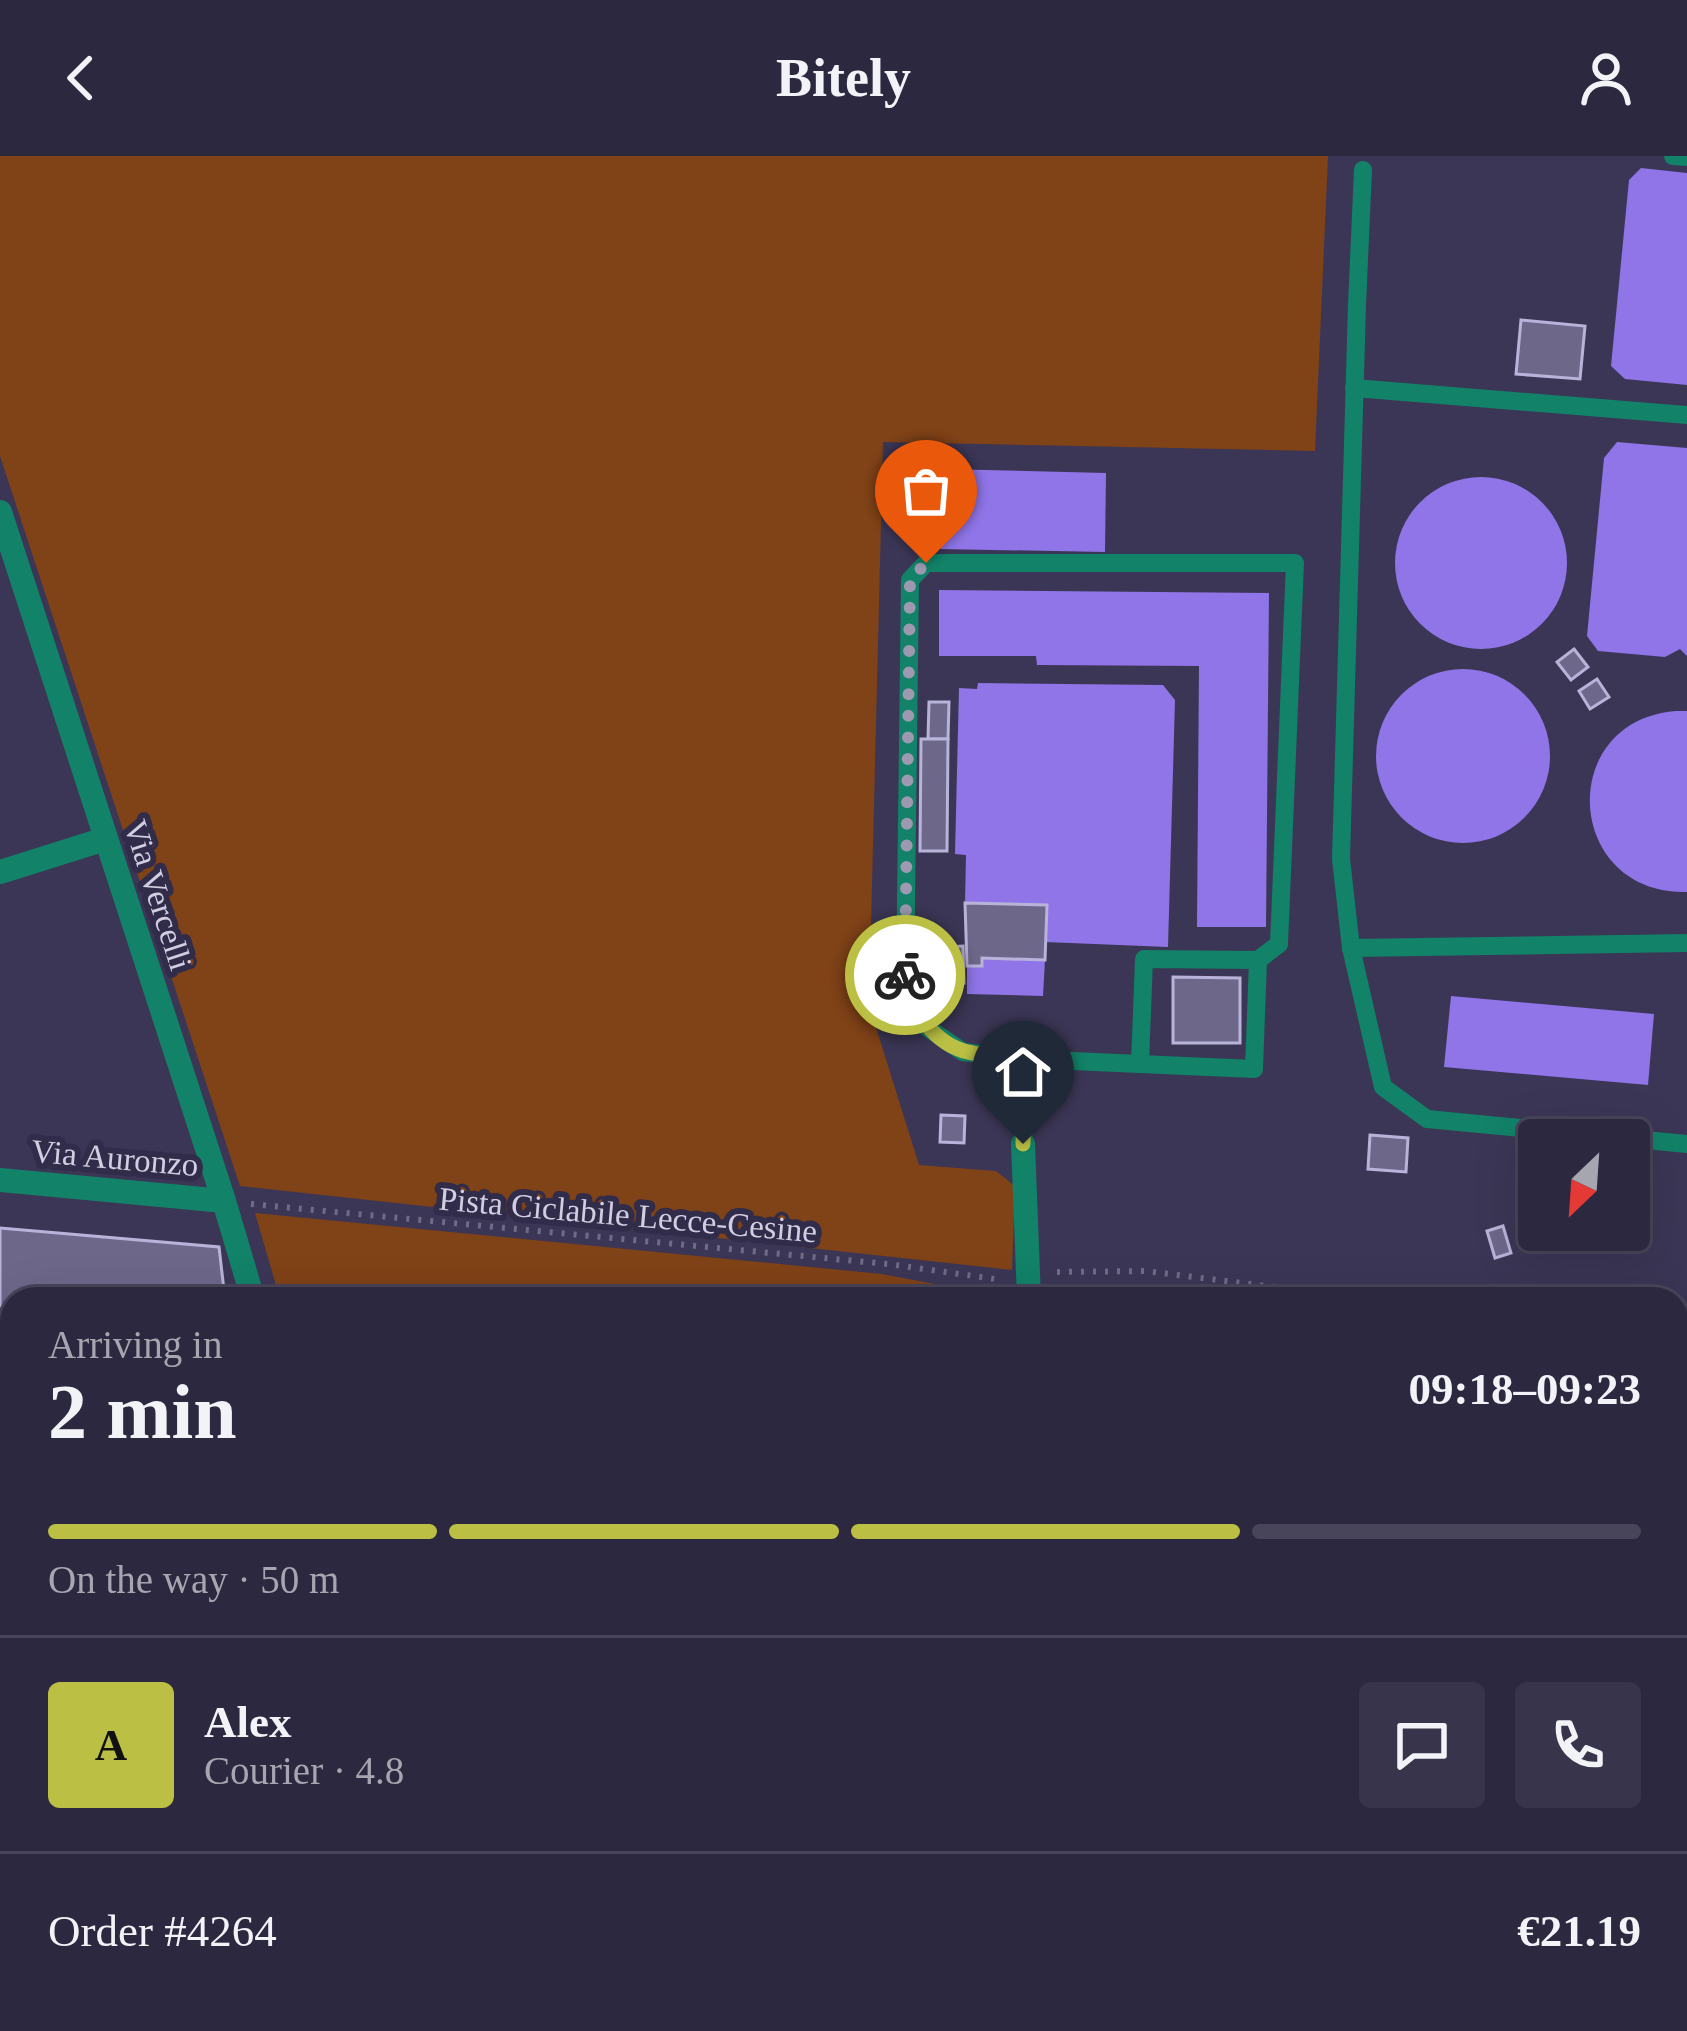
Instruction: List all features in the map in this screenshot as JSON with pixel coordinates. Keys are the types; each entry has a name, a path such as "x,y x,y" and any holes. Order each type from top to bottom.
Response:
{"street":[{"name":"Via Vercelli","path":"0,512 249,1287"},
{"path":"0,872 105,838"},
{"path":"1023,1144 1028,1287"},
{"name":"Via Auronzo","path":"0,1180 224,1201"}],"lane":[{"path":"1672,156 1687,157"},
{"path":"1363,170 1341,859 1351,949 1383,1088 1427,1119 1687,1144"},
{"path":"1354,388 1687,415"},
{"path":"1140,1064 1144,959 1258,960 1279,944 1294,563 926,563 910,580 905,983 925,1026 964,1052 1026,1059 1140,1064 1254,1069 1258,960"},
{"path":"1351,949 1687,944"},
{"path":"1023,1144 1026,1059"}],"path":[{"name":"Pista Ciclabile Lecce-Cesine","path":"224,1201 888,1264 1006,1280 1023,1287"},
{"name":"Pista Ciclabile Lecce-Cesine","path":"1031,1287 1057,1272 1144,1270 1277,1287"}],"shaded area":[{"path":"0,156 1328,156 1315,451 883,442 869,1005 919,1165 996,1171 1015,1186 1012,1270 240,1186 0,456"},
{"path":"1641,168 1687,173 1687,385 1625,379 1611,366 1629,180"},
{"path":"1617,442 1687,448 1687,656 1680,649 1665,657 1598,651 1587,636 1604,458"},
{"path":"943,469 1106,473 1105,552 941,549"},
{"path":"1481,477 1514,483 1542,502 1561,530 1567,563 1561,596 1542,624 1514,643 1481,649 1448,643 1420,624 1401,596 1395,563 1401,530 1420,502 1448,483"},
{"path":"939,590 1269,593 1266,927 1197,927 1199,666 1037,665 1036,656 939,656"},
{"path":"1463,669 1496,676 1524,695 1543,723 1550,756 1543,789 1524,817 1496,836 1463,843 1430,836 1402,817 1383,789 1376,756 1383,723 1402,695 1430,676"},
{"path":"978,683 1163,685 1175,700 1168,947 1045,942 1046,905 965,903 966,855 955,854 959,688 977,689"},
{"path":"1687,711 1687,892 1646,885 1616,866 1598,838 1590,806 1594,773 1609,744 1637,721"},
{"path":"982,958 1045,960 1043,996 967,994 967,966 981,966"},
{"path":"1451,996 1654,1014 1648,1085 1444,1067"},
{"path":"255,1213 882,1274 950,1287 277,1287"}],"building":[{"path":"1521,320 1585,326 1580,379 1516,374"},
{"path":"1574,649 1588,667 1571,680 1557,662"},
{"path":"1597,679 1609,697 1590,709 1579,691"},
{"path":"929,702 949,702 948,739 928,739"},
{"path":"921,739 948,739 947,851 920,851"},
{"path":"965,903 1047,905 1045,960 982,958 982,966 967,966"},
{"path":"963,946 964,983 944,984 944,947"},
{"path":"1173,977 1240,978 1240,1043 1173,1043"},
{"path":"941,1115 965,1116 964,1143 940,1142"},
{"path":"1370,1135 1408,1138 1406,1172 1368,1169"},
{"path":"1503,1226 1511,1253 1495,1258 1487,1231"},
{"path":"0,1228 219,1247 224,1287 0,1287"}],"way so far":[{"path":"905,975 910,580 926,563"}],"route":[{"path":"905,975 925,1026 964,1052 1026,1059 1023,1144"}]}
